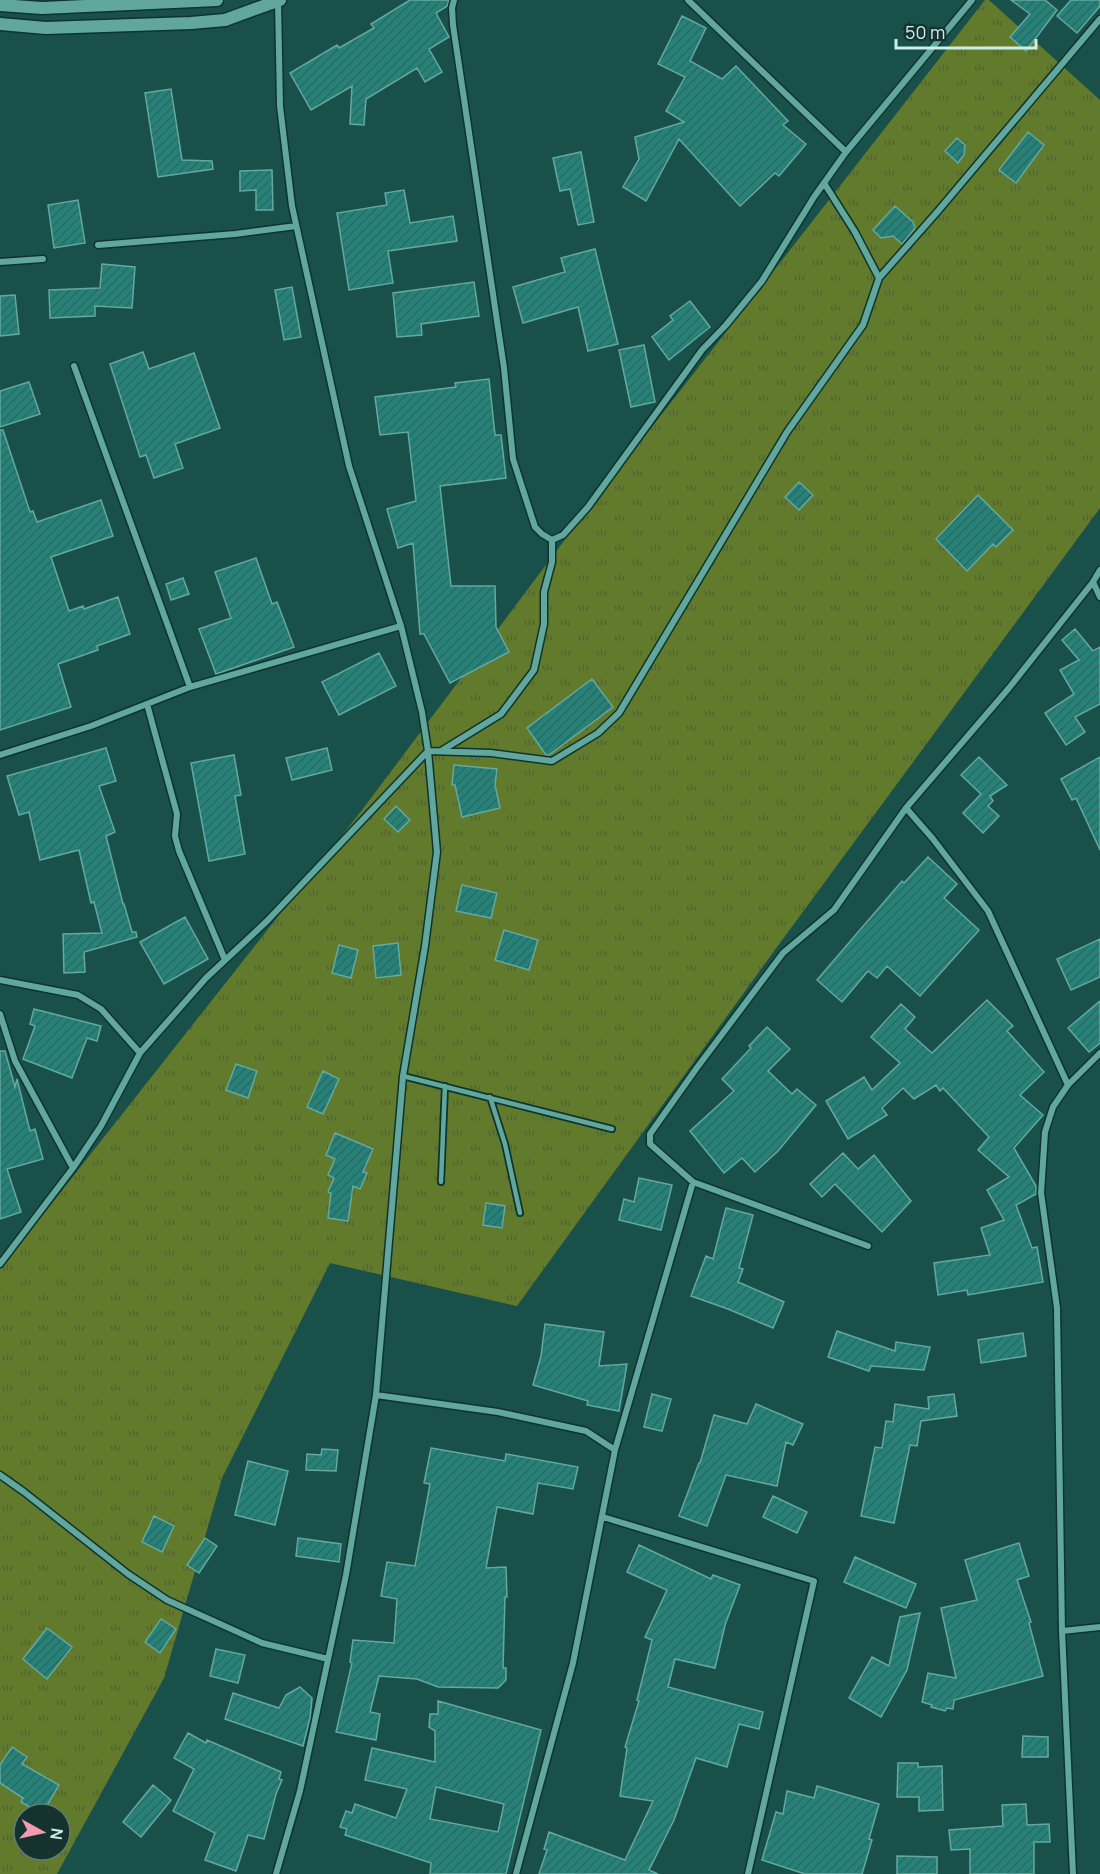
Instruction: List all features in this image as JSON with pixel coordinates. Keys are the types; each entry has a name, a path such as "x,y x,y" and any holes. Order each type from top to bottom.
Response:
{"main road":[{"path":"0,5 42,8 217,0"},
{"path":"0,24 46,28 191,23 225,20 279,1"}],"street":[{"path":"454,0 453,25 504,368 513,459 535,527 552,540"},
{"path":"688,0 846,152"},
{"path":"552,540 563,536 588,507 702,350 762,281 846,152 972,0"},
{"path":"276,1874 300,1791 346,1575 376,1395 403,1076 437,852 428,751 422,712 401,626 349,465 292,206 280,106 279,1"},
{"path":"0,1264 73,1168 100,1126 140,1053 183,1003 267,921 428,751 491,753 552,761 598,733 619,713 787,432 863,325 879,278 1100,19"},
{"path":"824,183 855,232 879,278"},
{"path":"98,245 235,234 296,226"},
{"path":"0,262 43,259"},
{"path":"74,366 190,687"},
{"path":"441,751 501,714 534,670 544,624 544,592 552,562 552,540"},
{"path":"868,1246 693,1182 650,1144 650,1134 783,953 834,910 906,808 1009,688 1100,570"},
{"path":"1093,582 1100,597"},
{"path":"0,755 91,726 190,687 401,626"},
{"path":"147,704 177,814 175,836 179,851 225,960"},
{"path":"906,808 933,839 988,911 1068,1085"},
{"path":"0,981 78,995 101,1009 140,1053"},
{"path":"0,1014 15,1061 73,1168"},
{"path":"1073,1874 1062,1631 1057,1308 1041,1193 1045,1132 1053,1107 1068,1085 1100,1053"},
{"path":"516,1874 573,1663 615,1450 693,1182"},
{"path":"376,1395 498,1412 586,1431 615,1450"},
{"path":"0,1476 24,1492 128,1574 166,1600 262,1642 328,1659"},
{"path":"603,1517 814,1581 748,1874"},
{"path":"1062,1631 1100,1627"}],"lane":[{"path":"403,1076 612,1128"},
{"path":"441,1182 445,1086"},
{"path":"490,1097 505,1144 520,1213"}],"green space":[{"path":"985,0 989,0 1100,100 1100,508 777,947 517,1306 330,1263 222,1478 164,1678 72,1847 72,1802 12,1802 12,1862 64,1862 57,1874 0,1874 0,1269 362,810 591,505"}],"building":[{"path":"410,0 449,0 447,6 436,13 449,37 429,49 442,72 425,82 417,68 366,99 364,125 350,124 352,86 311,110 290,73 337,45 339,48 374,28 371,24"},
{"path":"1011,0 1045,0 1057,10 1026,51 1010,37 1030,14"},
{"path":"1071,0 1100,0 1100,6 1077,33 1057,16"},
{"path":"682,16 706,28 690,61 722,79 736,66 788,121 783,125 806,144 779,176 775,173 740,206 679,139 646,201 623,187 639,159 635,137 684,122 666,111 685,77 658,64"},
{"path":"171,89 182,160 212,161 213,169 158,177 145,93"},
{"path":"1028,132 1044,145 1016,183 999,170"},
{"path":"957,138 965,145 964,155 958,163 945,151"},
{"path":"581,152 594,222 578,225 570,189 560,191 553,158"},
{"path":"272,170 273,210 256,210 256,190 240,191 240,171"},
{"path":"404,190 410,223 453,216 457,241 388,251 393,283 349,290 337,213 387,205 385,193"},
{"path":"78,200 85,243 54,248 48,205"},
{"path":"895,206 913,222 915,228 902,244 893,236 881,238 873,230"},
{"path":"595,249 618,344 588,351 578,307 523,323 513,287 565,272 561,258"},
{"path":"102,264 135,267 132,308 95,306 95,316 50,318 49,290 100,288"},
{"path":"474,282 479,316 421,324 422,335 397,337 393,293"},
{"path":"292,287 301,337 284,340 275,290"},
{"path":"15,295 19,334 0,336 0,296"},
{"path":"690,301 710,327 669,360 652,337 673,320 670,316"},
{"path":"644,345 655,402 631,407 619,350"},
{"path":"143,352 149,369 194,353 220,428 175,444 183,468 154,478 146,455 140,457 110,364"},
{"path":"489,379 495,435 501,435 506,478 440,486 451,586 495,586 496,627 509,652 450,683 424,634 420,634 413,543 398,548 387,509 416,501 408,432 380,435 375,397 456,387 455,383"},
{"path":"29,382 40,414 0,427 0,391"},
{"path":"0,430 3,430 30,512 33,511 37,522 101,500 113,536 51,557 69,611 83,606 84,609 118,597 130,634 97,646 98,650 58,664 71,707 0,730"},
{"path":"799,482 813,495 799,510 785,497"},
{"path":"978,495 1013,530 996,547 993,544 967,571 936,539"},
{"path":"256,558 272,604 277,602 294,647 216,674 199,629 231,618 215,572"},
{"path":"183,578 189,594 171,600 166,584"},
{"path":"1075,629 1093,651 1100,647 1100,704 1075,717 1085,732 1066,745 1045,713 1074,694 1060,670 1079,660 1062,640"},
{"path":"379,653 396,686 339,715 322,682"},
{"path":"592,679 613,707 546,755 527,728"},
{"path":"106,748 116,781 99,786 115,832 106,836 123,904 132,932 136,932 137,937 84,952 85,972 64,973 63,934 102,933 94,902 91,903 79,850 40,860 29,812 19,815 7,776"},
{"path":"327,748 332,770 292,780 286,758"},
{"path":"234,755 241,795 235,796 245,854 209,861 191,763"},
{"path":"979,757 1007,785 990,796 993,801 988,806 999,816 983,833 963,813 981,794 961,775"},
{"path":"1100,757 1100,850 1076,798 1072,800 1061,779"},
{"path":"454,765 497,769 495,785 500,808 462,817 455,785 452,785"},
{"path":"396,806 410,820 398,832 384,819"},
{"path":"928,857 957,884 944,898 979,930 920,996 887,966 877,978 868,971 842,1002 817,980 902,881 904,883"},
{"path":"462,885 497,893 491,918 456,911"},
{"path":"185,917 208,959 164,984 140,942"},
{"path":"504,930 538,940 529,970 495,960"},
{"path":"1100,939 1100,977 1071,990 1057,959"},
{"path":"398,943 401,975 376,978 373,946"},
{"path":"339,945 358,950 351,978 332,973"},
{"path":"987,1000 1013,1026 1007,1031 1044,1072 1020,1095 1043,1115 1014,1148 1036,1186 1036,1194 1016,1205 1032,1248 1037,1247 1043,1282 968,1295 967,1290 938,1295 934,1263 990,1255 981,1228 1004,1220 987,1190 1009,1177 978,1150 989,1137 943,1088 940,1091 936,1085 914,1099 903,1088 882,1108 887,1115 848,1139 826,1101 864,1077 872,1090 900,1063 871,1037 901,1004 915,1017 905,1029 932,1053"},
{"path":"1100,1001 1100,1043 1089,1052 1068,1028"},
{"path":"34,1009 101,1026 97,1041 87,1038 72,1078 23,1059 35,1026 30,1024"},
{"path":"767,1027 790,1049 768,1071 792,1094 797,1089 816,1105 778,1151 755,1172 742,1158 724,1173 690,1131 734,1091 722,1079"},
{"path":"0,1051 5,1051 15,1087 17,1079 30,1131 35,1129 43,1159 7,1169 21,1212 0,1219"},
{"path":"236,1064 257,1071 248,1098 226,1090"},
{"path":"323,1071 339,1079 323,1114 307,1107"},
{"path":"335,1133 373,1149 363,1172 367,1173 360,1189 353,1186 348,1221 328,1218 331,1193 328,1192 334,1178 328,1175 335,1159 326,1155"},
{"path":"843,1153 858,1169 874,1155 911,1201 882,1232 835,1184 822,1197 810,1184"},
{"path":"639,1178 672,1185 661,1230 619,1220 624,1199 634,1202"},
{"path":"486,1203 505,1206 502,1228 483,1225"},
{"path":"726,1208 753,1215 739,1268 743,1269 738,1282 784,1302 773,1328 691,1296 706,1256 713,1259"},
{"path":"545,1324 604,1332 599,1366 627,1364 619,1411 587,1405 588,1401 533,1385 541,1356"},
{"path":"837,1331 895,1351 896,1342 930,1347 924,1370 871,1366 869,1371 828,1357"},
{"path":"1023,1333 1026,1356 981,1363 978,1340"},
{"path":"652,1394 671,1399 662,1431 644,1427"},
{"path":"954,1394 957,1416 921,1421 917,1446 910,1445 894,1523 861,1516 875,1447 882,1448 886,1421 893,1422 895,1404 929,1409 928,1397"},
{"path":"756,1404 803,1424 793,1445 786,1442 777,1486 726,1475 707,1526 679,1516 700,1463 714,1415 747,1424"},
{"path":"431,1448 505,1461 506,1454 578,1467 573,1489 538,1483 533,1514 497,1507 486,1568 506,1567 507,1597 505,1597 503,1668 506,1668 506,1680 498,1688 438,1687 417,1679 379,1676 370,1712 380,1714 376,1740 336,1732 352,1663 350,1662 353,1640 394,1643 397,1599 381,1596 387,1562 415,1566 430,1484 424,1483"},
{"path":"322,1449 338,1450 336,1471 306,1470 307,1454 321,1455"},
{"path":"248,1461 288,1471 275,1525 235,1515"},
{"path":"773,1496 807,1512 797,1533 763,1517"},
{"path":"154,1516 174,1526 162,1552 142,1542"},
{"path":"205,1538 217,1546 199,1573 187,1565"},
{"path":"298,1538 341,1544 339,1562 296,1556"},
{"path":"1019,1543 1029,1576 1017,1580 1031,1622 1029,1623 1043,1676 954,1700 953,1709 947,1708 945,1711 922,1702 928,1673 956,1678 941,1608 977,1600 965,1560"},
{"path":"639,1545 711,1579 713,1575 740,1585 725,1625 715,1668 675,1659 668,1687 763,1712 759,1729 739,1724 727,1767 696,1758 674,1820 649,1870 658,1874 539,1874 547,1850 544,1849 549,1832 625,1860 653,1801 620,1796 627,1748 625,1747 639,1701 637,1700 652,1640 645,1637 667,1590 627,1572"},
{"path":"855,1557 916,1584 906,1608 844,1582"},
{"path":"920,1613 907,1670 881,1717 849,1698 872,1657 889,1666 900,1617"},
{"path":"161,1619 176,1629 160,1653 145,1642"},
{"path":"47,1628 72,1647 47,1679 23,1659"},
{"path":"216,1649 245,1655 238,1683 210,1676"},
{"path":"300,1687 312,1698 303,1746 225,1719 233,1693 279,1708 286,1695"},
{"path":"438,1701 541,1730 506,1874 430,1874 431,1863 345,1835 347,1829 340,1827 346,1811 352,1813 355,1804 396,1818 407,1789 365,1780 372,1748 435,1762 435,1731 429,1727 430,1714 438,1714","holes":["436,1787 504,1804 498,1832 430,1819"]},
{"path":"188,1733 206,1743 207,1740 281,1772 279,1779 282,1780 264,1839 248,1835 236,1871 205,1860 215,1833 173,1811 194,1769 174,1758"},
{"path":"1023,1736 1048,1737 1048,1757 1022,1757"},
{"path":"12,1747 27,1757 22,1764 59,1785 49,1802 21,1802 23,1798 0,1783 0,1765"},
{"path":"898,1763 918,1763 918,1767 942,1766 943,1810 919,1811 919,1797 897,1797"},
{"path":"153,1785 171,1800 141,1837 123,1822"},
{"path":"817,1786 879,1804 862,1874 805,1874 762,1860 776,1812 783,1814 787,1791 814,1798"},
{"path":"1026,1804 1027,1825 1049,1824 1050,1842 1034,1842 1034,1874 970,1874 970,1849 951,1850 949,1830 1003,1826 1002,1805"},
{"path":"897,1856 937,1857 937,1874 897,1874"}]}
